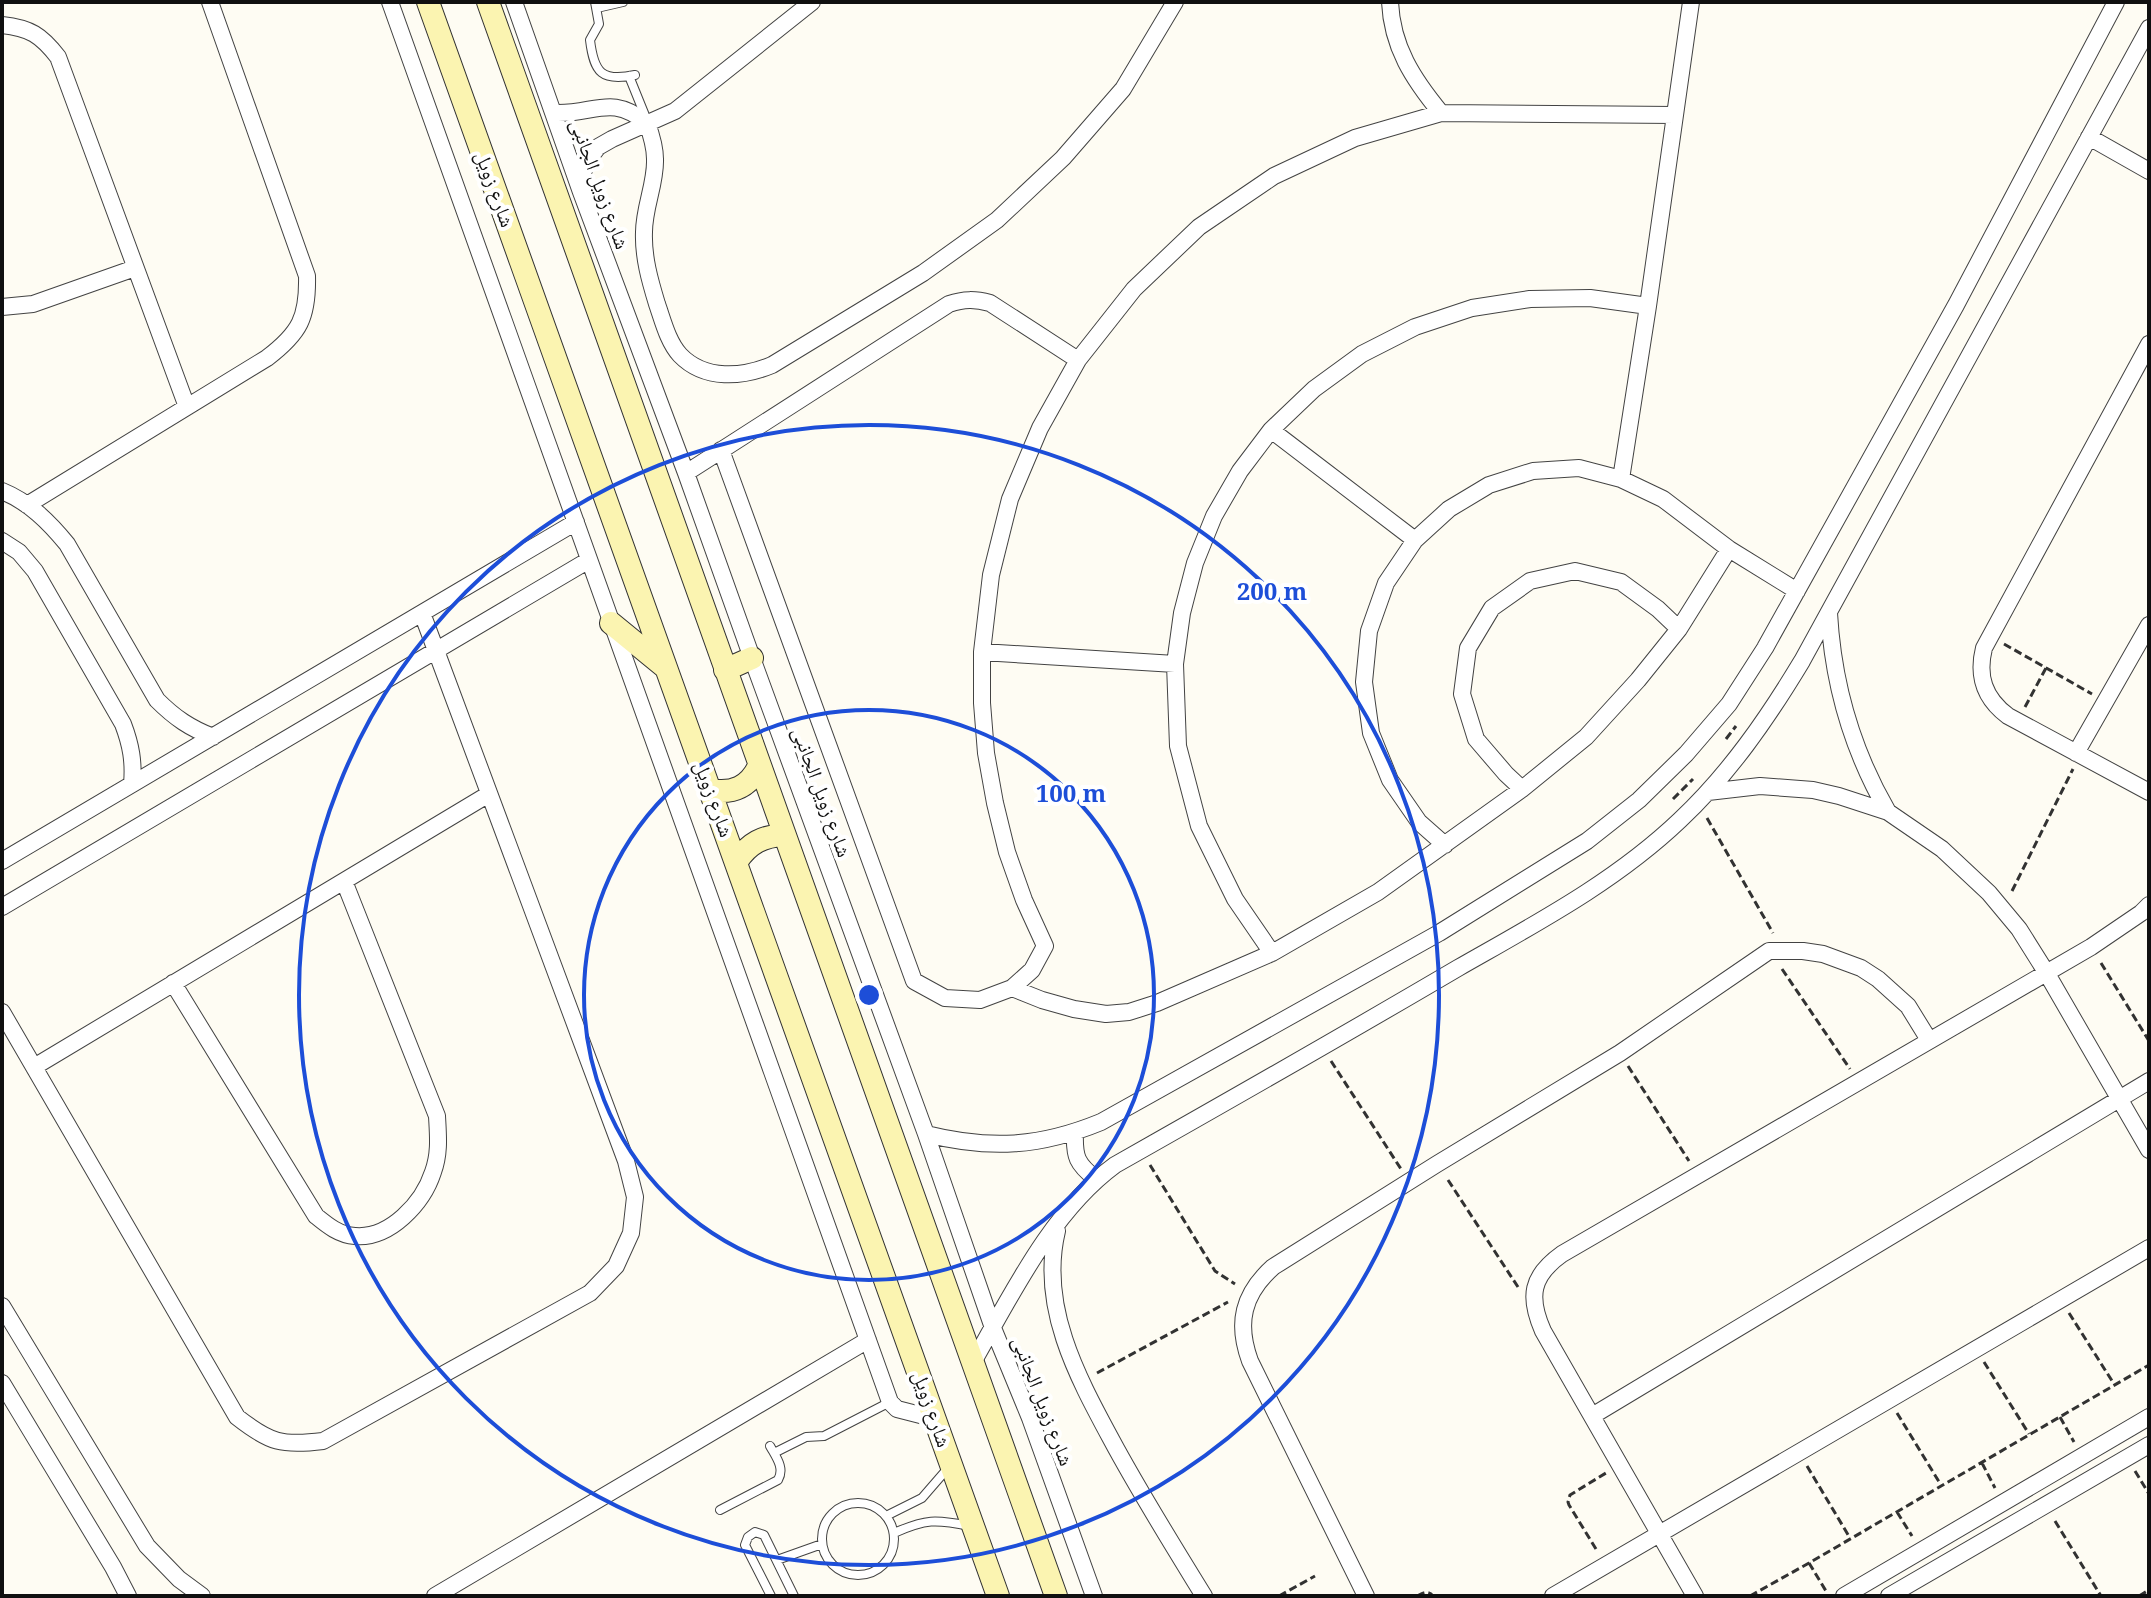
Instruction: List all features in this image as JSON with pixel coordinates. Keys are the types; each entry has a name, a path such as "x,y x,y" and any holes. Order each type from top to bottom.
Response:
{"main road":[{"name":"شارع زويل","path":"428,2 936,1419 994,1592"},
{"path":"488,2 1056,1596"},
{"path":"611,623 667,669"},
{"path":"725,670 752,658"},
{"path":"710,790 739,788 759,766"},
{"path":"737,861 762,838 784,835"}],"street":[{"path":"27,505 267,358 287,344 301,324 308,300 307,276 210,2"},
{"path":"390,2 890,1402 897,1409 936,1419"},
{"name":"شارع زويل الجانبى","path":"514,2 926,1134 993,1328 1030,1418 1094,1596"},
{"path":"581,192 582,175 598,147 675,111 812,2"},
{"path":"554,113 569,114 600,106 626,108 647,123 655,159 644,231 645,258 670,339 691,364 706,371 723,374 757,371 772,365 923,273 997,220 1063,158 1123,89 1175,2"},
{"path":"1390,2 1390,16 1400,52 1418,84 1441,113"},
{"path":"1621,479 1691,2"},
{"path":"926,1134 985,1145 1030,1142 1075,1133 1101,1122 1439,933 1587,841 1639,800 1686,754 1729,704 1765,648 1956,305 2116,2"},
{"path":"2,25 25,28 44,39 58,57 187,407"},
{"path":"972,1364 1006,1303 1061,1218 1096,1179 1115,1165 1553,913 1618,872 1703,797 1769,716 1829,613 2149,28"},
{"path":"721,450 914,981 945,998 980,1000 1012,988 1032,970 1045,946 1007,852 995,803 986,753 982,652 991,575 1010,499 1040,428 1078,360 1134,289 1199,227 1274,176 1355,138 1441,113 1675,115"},
{"path":"2089,137 2149,171"},
{"path":"2,307 33,304 135,268"},
{"path":"1272,953 1235,899 1199,826 1178,746 1175,664 1185,601 1195,563 1214,516 1240,471 1271,430 1314,389 1362,354 1415,327 1472,308 1530,299 1590,298 1648,306"},
{"path":"686,473 949,304 977,299 990,303 1078,360"},
{"path":"2149,344 1990,636 1981,661 1985,689 1999,709 2149,792"},
{"path":"1271,430 1415,540"},
{"path":"1445,845 1419,822 1390,780 1371,733 1364,682 1369,631 1386,583 1415,540 1449,509 1489,485 1533,471 1579,468 1621,479 1663,499 1729,549 1797,591"},
{"path":"2,491 50,523 67,544 157,700 173,717 213,737"},
{"path":"2,861 576,522"},
{"path":"2,541 19,552 35,571 123,724 131,743 134,764 132,784"},
{"path":"1012,988 1074,1009 1106,1014 1129,1012 1272,953 1378,892 1522,789 1586,737 1679,629 1729,549"},
{"path":"2,907 589,560"},
{"path":"1522,789 1476,739 1462,694 1468,648 1492,608 1530,581 1575,571 1621,582 1679,629"},
{"path":"2,1012 237,1417 262,1436 292,1445 323,1441 590,1293 616,1266 631,1233 635,1197 626,1161 422,613"},
{"path":"1829,613 1835,672 1846,717 1866,772 1888,812"},
{"path":"2078,754 2149,625"},
{"path":"982,652 1175,664"},
{"path":"1703,797 1734,788 1787,787 1839,796 1888,812 1925,836 1959,863 2003,908 2026,939 2149,1150"},
{"path":"34,1067 489,794"},
{"path":"173,983 316,1216 333,1230 355,1236 377,1234 401,1219 420,1198 433,1172 439,1144 437,1116 344,881"},
{"path":"1695,1596 1543,1331 1535,1314 1533,1296 1537,1279 1548,1264 2091,947 2149,905"},
{"path":"1366,1596 1245,1347 1243,1331 1247,1301 1254,1287 1273,1267 1620,1053 1776,951 1823,954 1842,960 1878,979 1908,1006 1929,1040"},
{"path":"1592,1416 2149,1081"},
{"path":"1075,1133 1074,1151 1082,1168 1096,1179"},
{"path":"1061,1218 1054,1246 1054,1286 1066,1345 1080,1382 1127,1470 1204,1596"},
{"path":"1553,1596 2149,1248"},
{"path":"2,1306 147,1546 179,1579 202,1596"},
{"path":"435,1596 868,1340"},
{"path":"2,1383 128,1596"},
{"path":"1844,1596 2149,1417"},
{"path":"1889,1596 2149,1445"}],"lane":[{"path":"623,2 596,5 599,24 590,40 595,64 603,74 618,79 632,76 647,123"},
{"path":"720,1510 778,1480 781,1468 772,1449 806,1437 824,1436 890,1402"},
{"path":"886,1516 922,1498 951,1464"},
{"path":"862,1502 886,1516 894,1533 894,1543 887,1560 863,1575 853,1575 836,1568 824,1553 822,1544 822,1534 829,1517 843,1505 862,1502"},
{"path":"894,1533 932,1520 974,1527"},
{"path":"771,1596 746,1550 748,1537 755,1532 762,1533 794,1596"},
{"path":"777,1560 822,1544"}],"path":[{"path":"1990,636 2106,702"},
{"path":"2017,721 2046,668"},
{"path":"2003,908 2078,754"},
{"path":"1668,772 1703,797 1776,951 1859,1082"},
{"path":"2091,947 2149,1041"},
{"path":"1323,1047 1409,1182"},
{"path":"1620,1053 1698,1175"},
{"path":"1141,1150 1215,1271 1229,1282 1254,1287"},
{"path":"1437,1164 1535,1314"},
{"path":"1080,1382 1254,1287"},
{"path":"2060,1299 2114,1385"},
{"path":"1976,1349 2029,1435"},
{"path":"1750,1596 2149,1365"},
{"path":"1889,1399 1942,1486"},
{"path":"2060,1417 2082,1457"},
{"path":"1798,1452 1851,1539"},
{"path":"2127,1457 2149,1494"},
{"path":"1982,1463 2003,1503"},
{"path":"1606,1565 1569,1505 1569,1498 1620,1465"},
{"path":"2045,1505 2101,1596"},
{"path":"1897,1512 1921,1551"},
{"path":"1809,1563 1829,1596"},
{"path":"1279,1596 1315,1576"},
{"path":"2139,1596 2149,1590"},
{"path":"1417,1596 1425,1592 1433,1596"}]}
